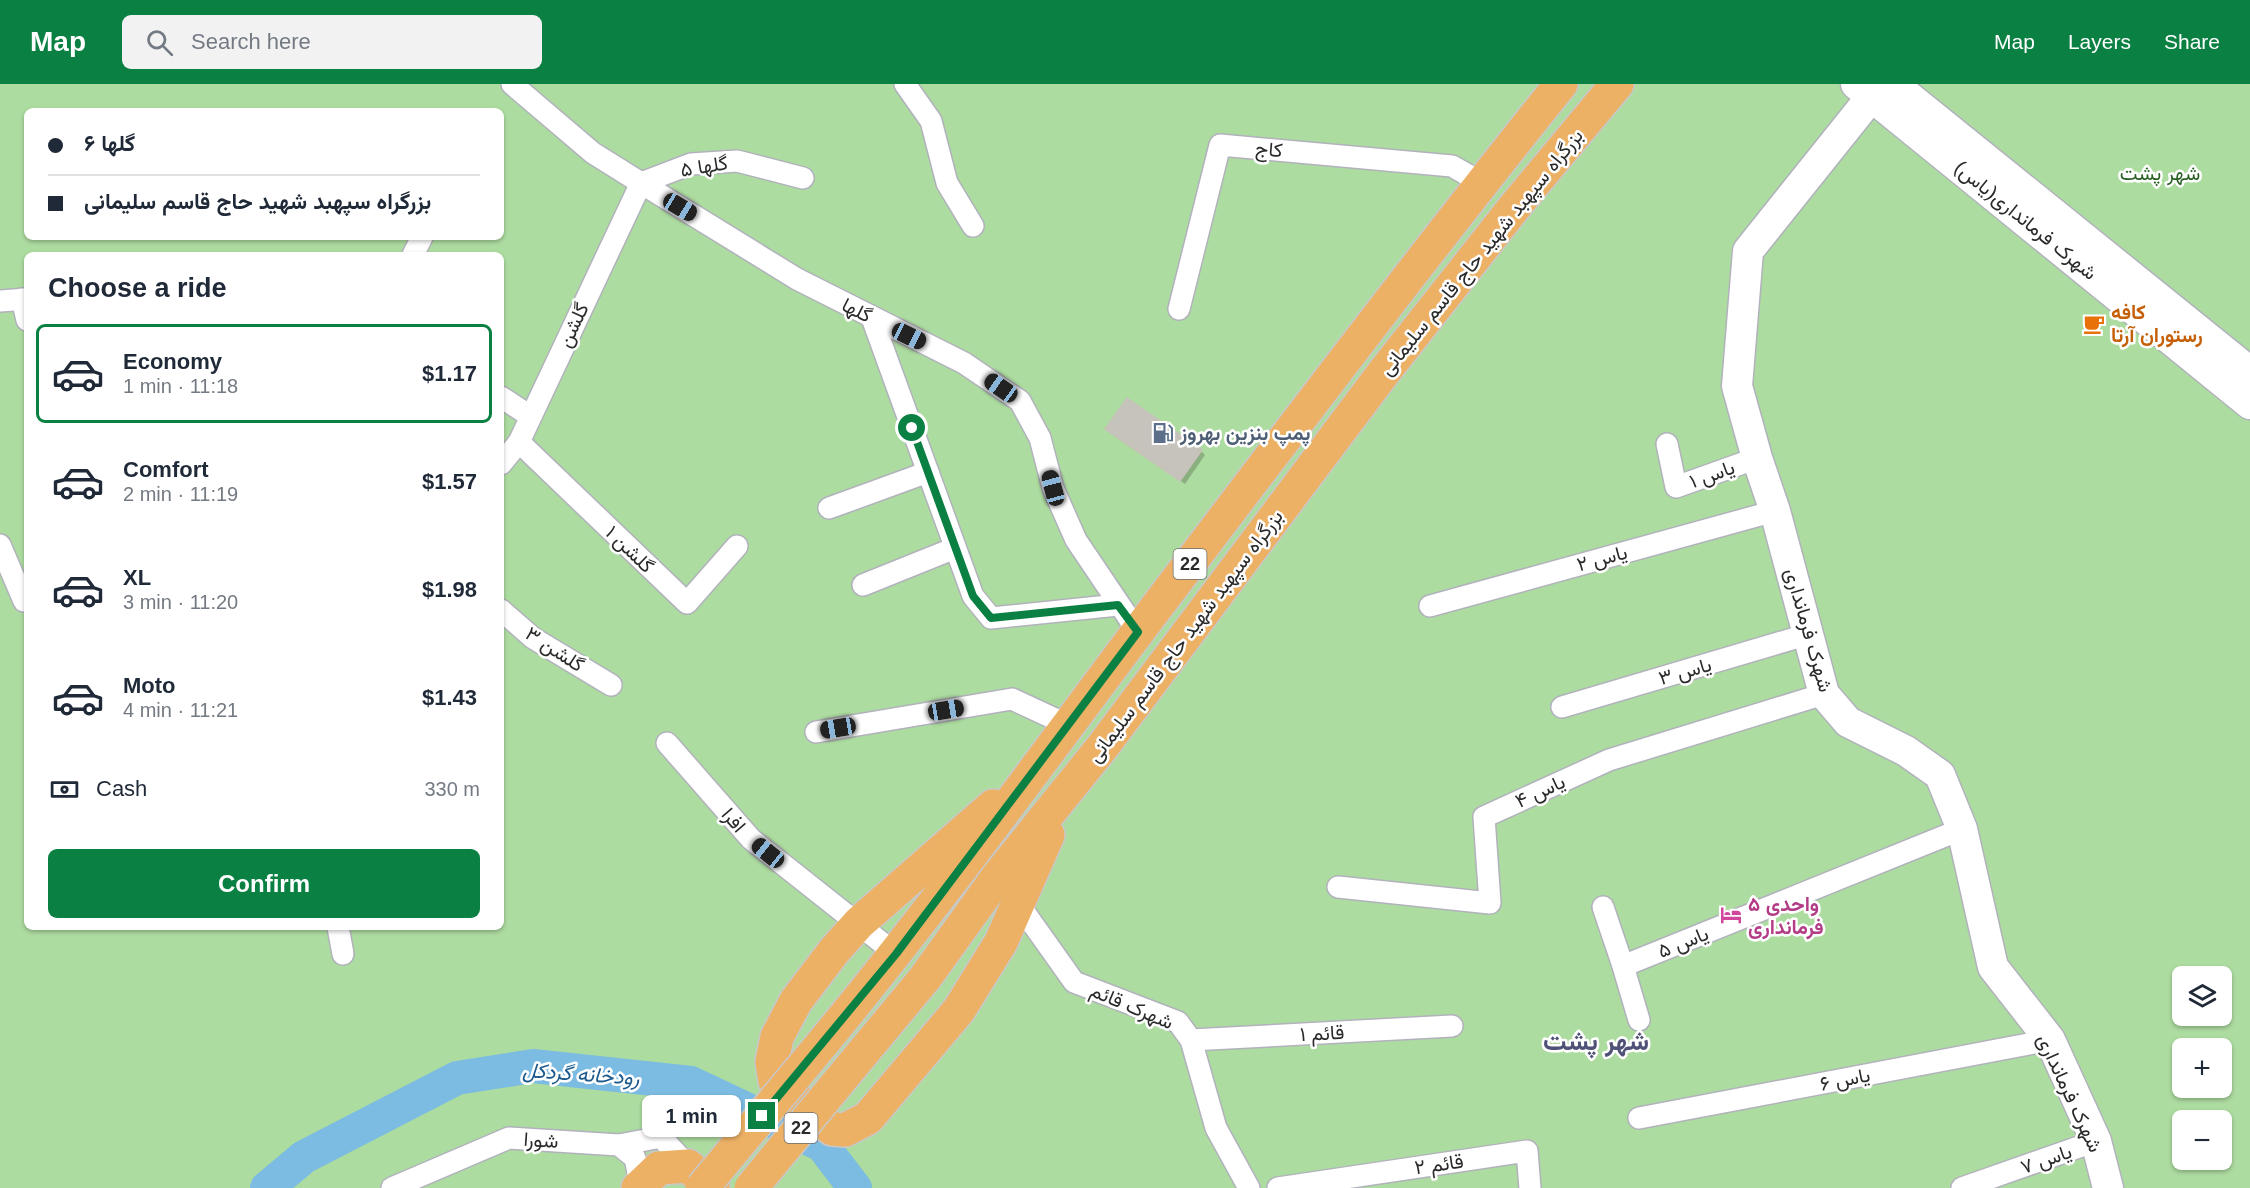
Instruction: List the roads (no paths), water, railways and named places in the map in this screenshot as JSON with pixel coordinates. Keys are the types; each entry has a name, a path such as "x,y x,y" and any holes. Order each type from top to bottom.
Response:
{"highway":[{"name":"بزرگراه سپهبد شهید حاج قاسم سلیمانی","path":"695,1177 821,1045 896,954 1070,726 1138,632 1482,183 1561,84"},
{"name":"بزرگراه سپهبد شهید حاج قاسم سلیمانی","path":"751,1188 925,978 999,875 1070,786 1384,372 1516,205 1617,84"},
{"path":"1038,768 859,923 834,951 796,1001 777,1038 772,1062 776,1081 832,1129 845,1130 868,1118 959,1010 1001,942 1070,786"},
{"path":"639,1185 658,1168 695,1177 713,1188"}],"street":[{"name":"گلها","path":"512,84 593,153 641,183 797,279 964,363 1020,401 1040,438 1053,488 1076,540 1138,632"},
{"path":"905,84 931,121 947,183 973,226"},
{"name":"شهرک فرمانداری(یاس)","path":"1874,88 1957,148 2189,338 2250,404"},
{"name":"شهرک فرمانداری","path":"1874,88 1748,251 1737,386 1757,458 1775,511 1824,693 1848,722 1906,751 1940,775 1962,829 1993,966 2050,1040 2096,1141 2108,1188"},
{"name":"کاج","path":"1179,309 1220,145 1452,166 1482,183"},
{"name":"گلها ۵","path":"641,183 691,164 737,161 802,178"},
{"name":"گلشن","path":"504,460 519,442 641,183"},
{"path":"0,301 24,299"},
{"path":"872,318 973,596 991,618 1118,605"},
{"name":"شهرک فرمانداری(یاس)","path":"2189,338 2250,372"},
{"path":"504,400 530,416"},
{"name":"گلشن ۱","path":"519,442 687,603 737,546"},
{"name":"یاس ۱","path":"1667,444 1676,487 1757,458"},
{"path":"829,507 928,472"},
{"name":"یاس ۲","path":"1430,606 1775,511"},
{"path":"0,545 24,599"},
{"path":"863,585 956,548"},
{"name":"گلشن ۳","path":"504,613 533,638 611,685"},
{"name":"یاس ۳","path":"1562,707 1809,634"},
{"name":"یاس ۴","path":"1338,887 1490,903 1484,817 1609,760 1824,693"},
{"path":"816,732 1012,699 1070,726"},
{"name":"افرا","path":"667,743 752,839 896,954"},
{"name":"یاس ۵","path":"1623,966 1962,829"},
{"name":"شهرک قائم","path":"999,875 1074,982 1178,1022 1191,1040 1216,1128 1249,1188"},
{"path":"1603,907 1639,1020"},
{"path":"339,930 343,954"},
{"name":"قائم ۱","path":"1191,1040 1452,1026"},
{"name":"یاس ۶","path":"1639,1118 2050,1040"},
{"name":"شورا","path":"392,1188 509,1138 620,1145 661,1137 695,1177"},
{"name":"یاس ۷","path":"1962,1188 2096,1141"},
{"path":"620,1145 635,1158 639,1185"},
{"name":"قائم ۲","path":"1278,1188 1527,1151 1530,1188"}],"waterway":[{"name":"رودخانه گردکل","path":"267,1188 304,1157 457,1078 533,1066 691,1083 822,1145 855,1188"}],"place":[{"name":"کافه رستوران آرتا","path":"2094,324"},
{"name":"پمپ بنزین بهروز","path":"1163,433"},
{"name":"۵ واحدی فرمانداری","path":"1731,915"}],"district":[{"name":"شهر پشت","path":"1596,1041"}]}
